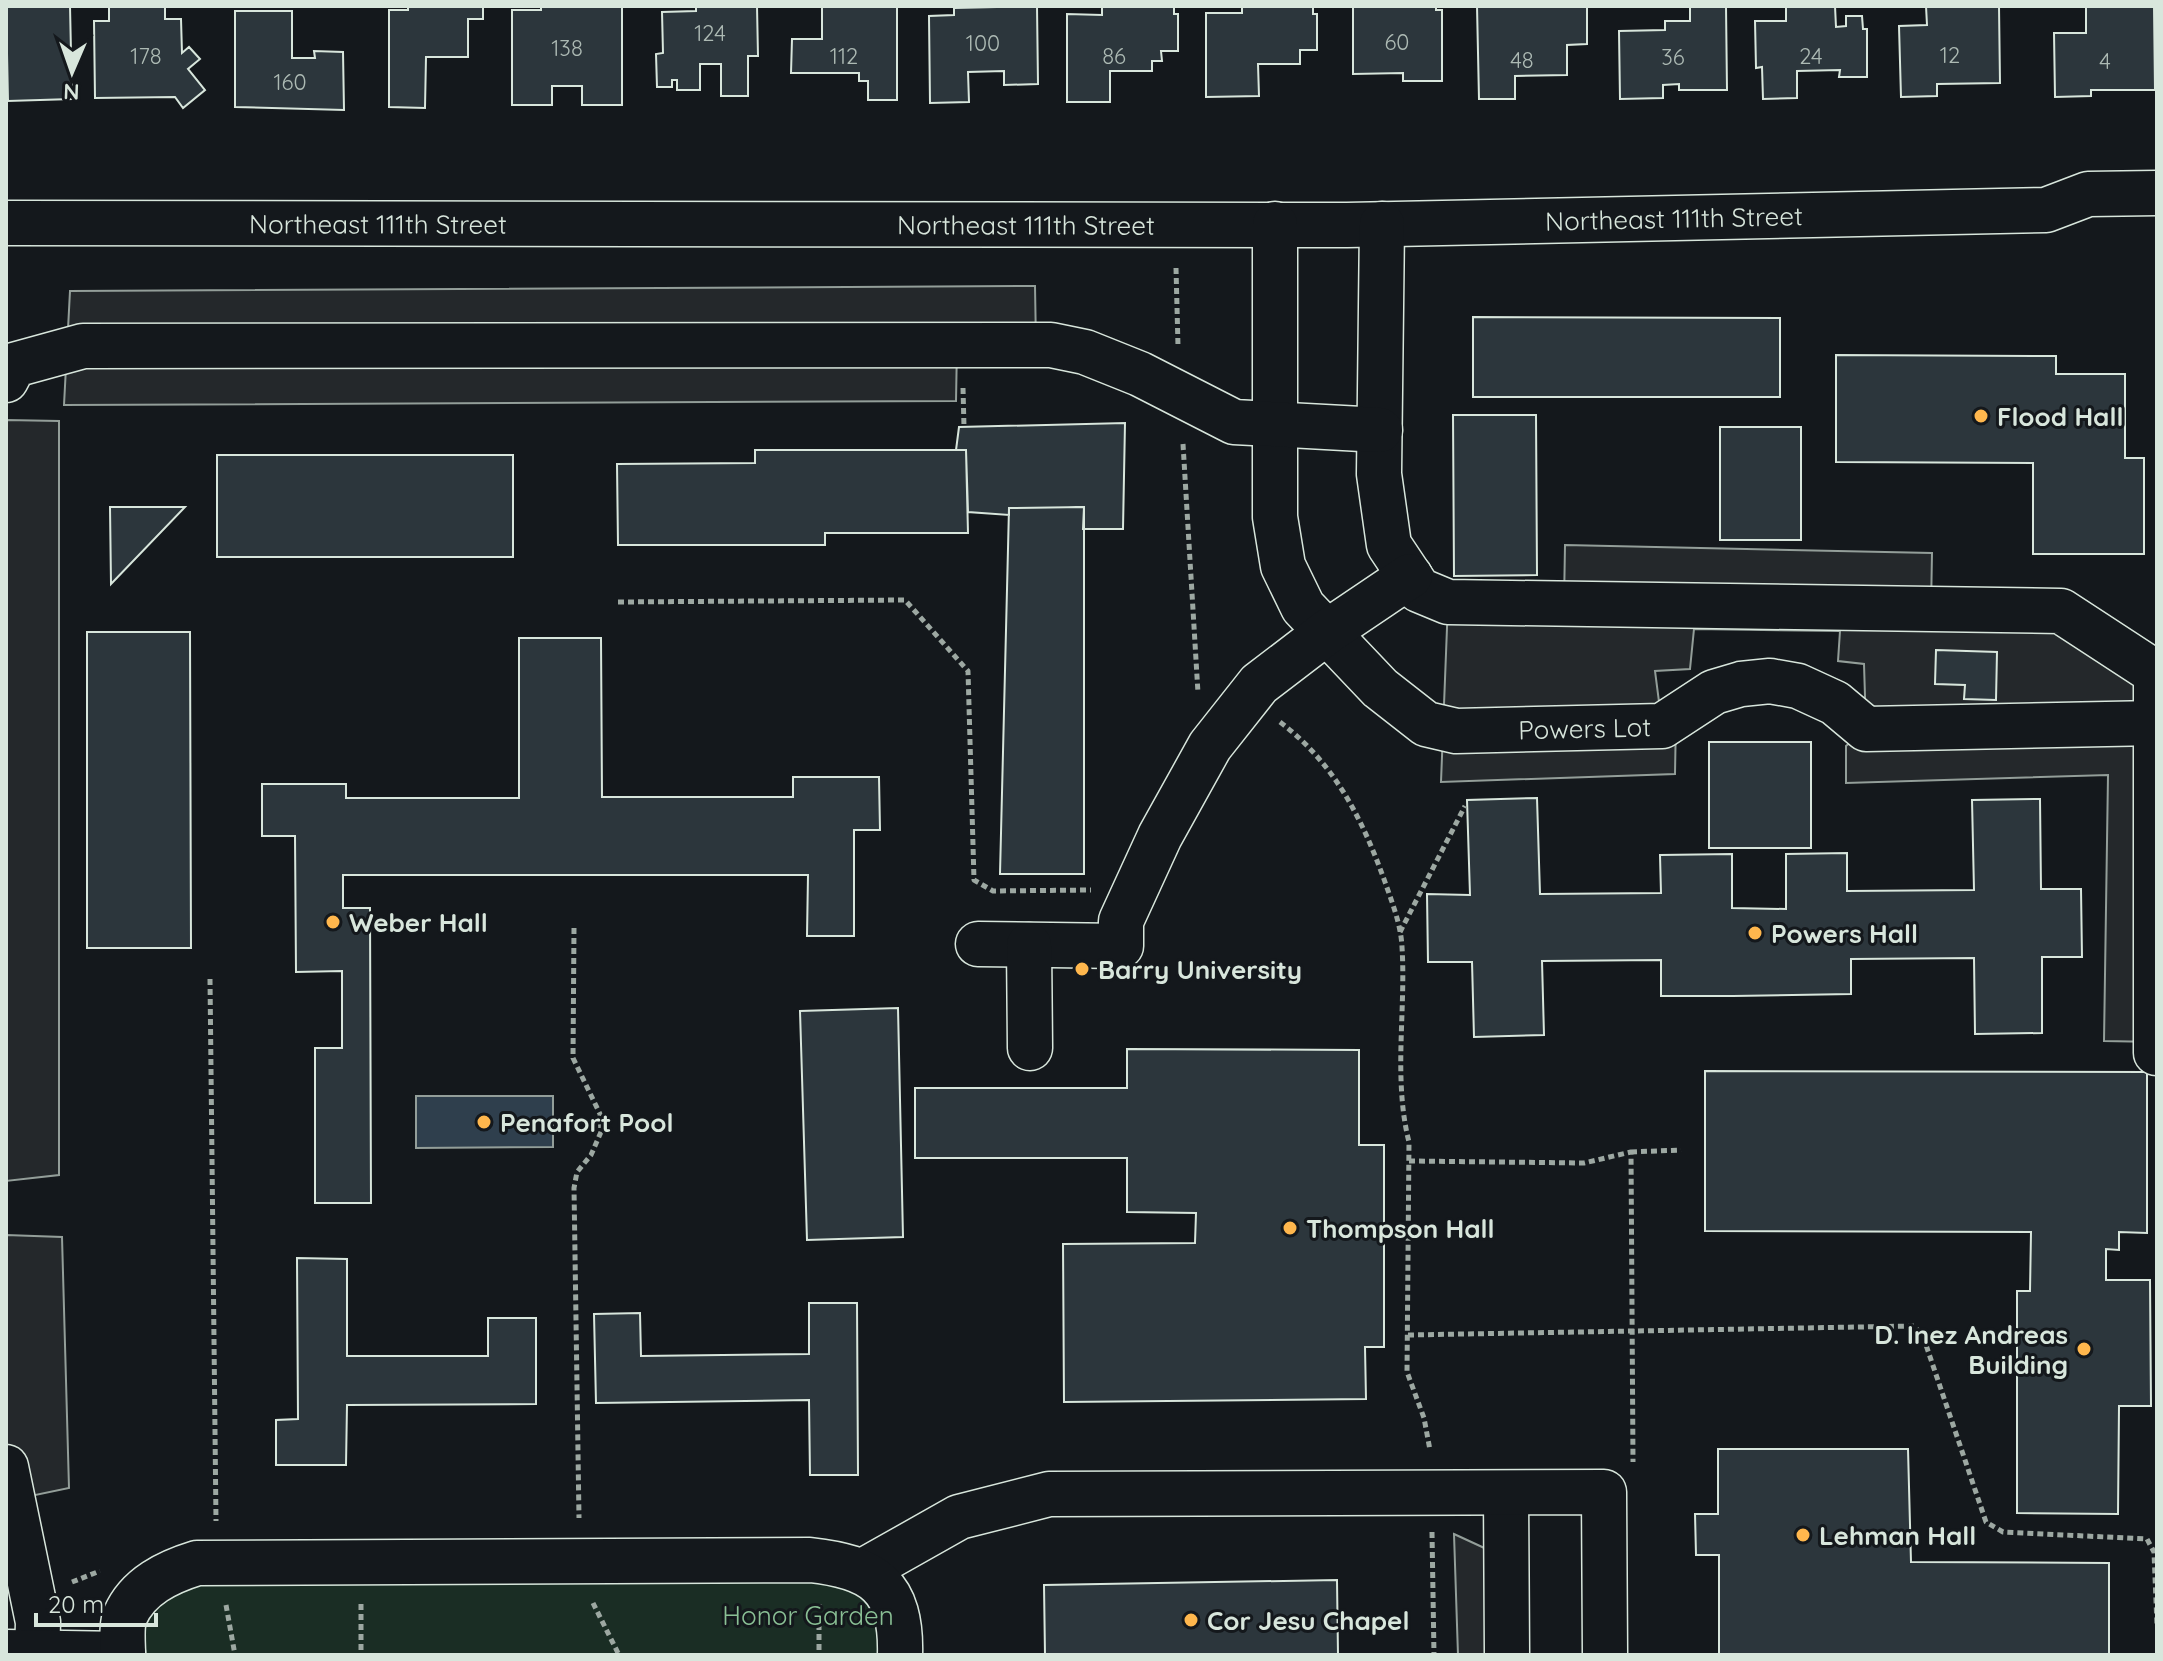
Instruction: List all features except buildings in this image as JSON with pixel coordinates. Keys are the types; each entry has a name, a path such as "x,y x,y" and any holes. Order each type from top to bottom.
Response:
{"street":[{"name":"Northeast 111th Street","path":"2046,210 2088,194 2157,193"},
{"name":"Northeast 111th Street","path":"6,223 1382,224 2046,210 2088,223 2157,224"},
{"name":"Powers Lot","path":"1275,224 1275,517 1283,566 1303,607 1380,688 1426,724 1456,731 1662,726 1714,692 1741,684 1770,681 1798,686 1835,703 1866,729 2156,723"},
{"path":"1382,224 1379,474 1389,545 1419,590 1448,602 2061,611 2140,649 2156,673 2156,1053"},
{"path":"6,380 14,365 83,346 1051,345 1085,352 1234,422 1275,409 1380,430"},
{"path":"978,944 1121,946 1121,921 1160,836 1202,761 1259,684 1327,632 1410,576"},
{"path":"1029,945 1030,1048"},
{"path":"6,1467 38,1622 27,1653 123,1654 124,1618 142,1593 167,1573 197,1563 211,1536 582,1561 810,1560 865,1570 887,1589 897,1616 900,1655"},
{"path":"865,1570 959,1517 1049,1494 1506,1493 1611,1479 1605,1655"},
{"path":"1506,1493 1507,1655"}],"path":[{"path":"1180,256 1175,275 1180,395 1202,761"},
{"path":"964,427 963,386 978,384"},
{"path":"618,602 905,600 968,671 974,880 993,891 1136,890"},
{"path":"1249,697 1298,735 1331,770 1364,825 1400,933 1403,1113 1409,1161 1407,1372 1430,1443 1434,1655"},
{"path":"1400,933 1465,806"},
{"path":"574,928 573,1058 600,1114 601,1132 591,1155 577,1172 574,1188 578,1518 582,1561 596,1614 619,1655"},
{"path":"210,979 211,1536 232,1624 235,1655"},
{"path":"1409,1161 1584,1163 1631,1152 1681,1150"},
{"path":"1611,1479 1633,1465 1631,1152"},
{"path":"1408,1335 1915,1326 1926,1345 1986,1522 2003,1532 2147,1539 2154,1552 2157,1625"},
{"path":"563,1518 594,1517"},
{"path":"211,1536 230,1522"},
{"path":"31,1588 93,1576 103,1568"}],"green space":[{"name":"Honor Garden","path":"814,1573 877,1602 889,1655 140,1655 145,1628 156,1609 198,1581"}],"shaded area":[{"path":"1035,286 1036,345 957,345 956,401 64,405 70,291"},
{"path":"6,420 59,421 59,1175 6,1181"},
{"path":"1565,545 1932,553 1931,609 2061,611 2157,673 2157,1042 2104,1041 2108,775 1846,783 1846,746 1866,729 1864,664 1838,661 1840,631 1694,629 1690,669 1655,671 1662,725 1676,717 1675,774 1441,782 1448,602 1564,603"},
{"path":"6,1235 62,1237 69,1488 11,1500 6,1550"},
{"path":"1454,1534 1506,1558 1507,1655 1458,1655"}],"water":[{"name":"Penafort Pool","path":"416,1096 553,1096 553,1147 416,1148"}],"place":[{"name":"Flood Hall","path":"1981,416"},
{"name":"Weber Hall","path":"333,922"},
{"name":"Powers Hall","path":"1755,933"},
{"name":"Barry University","path":"1082,969"},
{"name":"Penafort Pool","path":"484,1122"},
{"name":"Thompson Hall","path":"1290,1228"},
{"name":"D. Inez Andreas Building","path":"2084,1349"},
{"name":"Lehman Hall","path":"1803,1535"},
{"name":"Cor Jesu Chapel","path":"1191,1620"}]}
